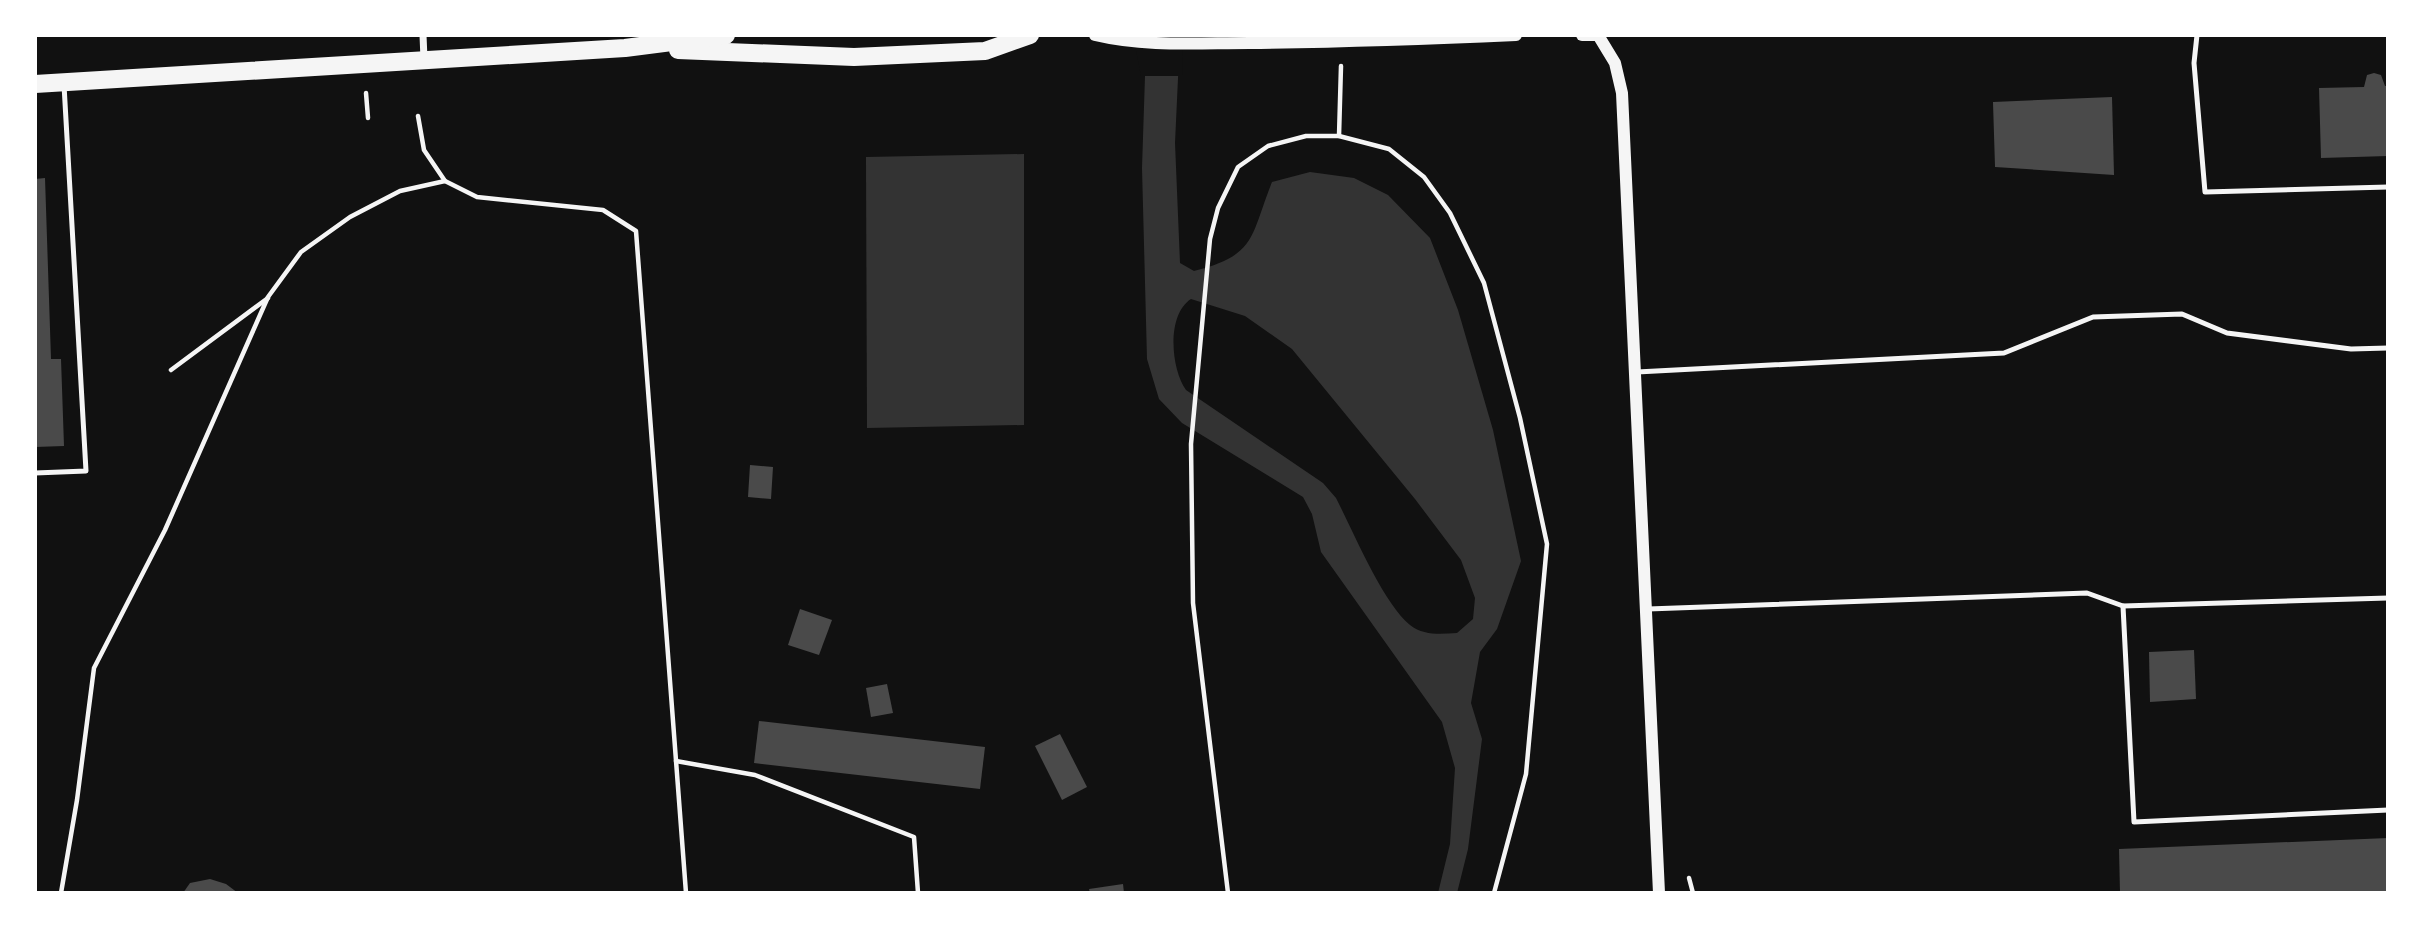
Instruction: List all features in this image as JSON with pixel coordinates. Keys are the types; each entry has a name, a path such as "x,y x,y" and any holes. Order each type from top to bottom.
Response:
{"main road":[{"path":"35,84 625,48 726,35"},
{"path":"625,48 854,57 985,51 1030,35"}],"street":[{"path":"423,35 424,60"},
{"path":"1095,35 1130,43 1203,43 1343,42 1516,35"},
{"path":"1582,35 1599,35 1615,63 1622,93 1659,893"}],"lane":[{"path":"2197,35 2194,63 2205,192 2388,187"},
{"path":"35,473 86,471 64,82"},
{"path":"1633,372 2004,353 2093,317 2182,314 2227,333 2351,348 2388,348"},
{"path":"1645,609 2087,593 2123,606 2388,598"},
{"path":"2123,606 2134,822 2388,810"}],"path":[{"path":"1339,136 1341,66"},
{"path":"366,93 368,118"},
{"path":"418,116 424,150 445,181 477,197 603,210 636,231 686,893"},
{"path":"1228,893 1194,603 1191,444 1210,239 1218,208 1238,167 1268,146 1306,136 1339,136 1389,149 1424,177 1450,213 1484,283 1520,418 1547,544 1526,774 1494,893"},
{"path":"61,893 77,800 94,668 165,530 268,297 301,252 350,217 400,191 445,181"},
{"path":"172,370 268,297"},
{"path":"676,761 755,775 914,837 918,893"},
{"path":"1689,878 1693,893"}],"shaded area":[{"path":"1136,35 1180,35 1175,143 1180,263 1194,271 1215,265 1241,250 1254,230 1272,182 1310,172 1354,178 1388,195 1430,238 1458,310 1493,430 1521,561 1497,629 1480,652 1471,703 1482,739 1468,849 1457,893 1438,893 1450,844 1455,768 1442,722 1321,552 1312,514 1303,497 1182,423 1159,399 1147,359 1142,168 1145,76","holes":["1191,299 1245,316 1292,349 1415,499 1461,560 1475,598 1473,619 1457,633 1427,633 1410,625 1389,601 1336,498 1323,483 1186,390 1174,356 1174,329 1183,307"]},
{"path":"1024,154 1024,425 867,428 866,157"}],"pier":[{"path":"1133,35 1183,35 1182,76 1141,76"}],"building":[{"path":"2367,75 2381,75 2385,86 2388,86 2388,156 2321,158 2319,88 2364,87"},
{"path":"2112,97 2114,175 1995,167 1993,102"},
{"path":"45,178 51,359 61,359 64,446 35,447 35,179"},
{"path":"750,465 773,467 771,499 748,497"},
{"path":"800,609 832,620 819,655 788,645"},
{"path":"2194,650 2196,699 2150,702 2149,652"},
{"path":"887,684 893,713 871,717 866,688"},
{"path":"759,721 985,747 980,789 754,763"},
{"path":"1060,734 1087,787 1062,800 1035,746"},
{"path":"2388,838 2388,893 2120,893 2119,849"},
{"path":"210,879 226,884 238,893 183,893 190,883"},
{"path":"1123,884 1124,893 1090,893 1089,889"}]}
